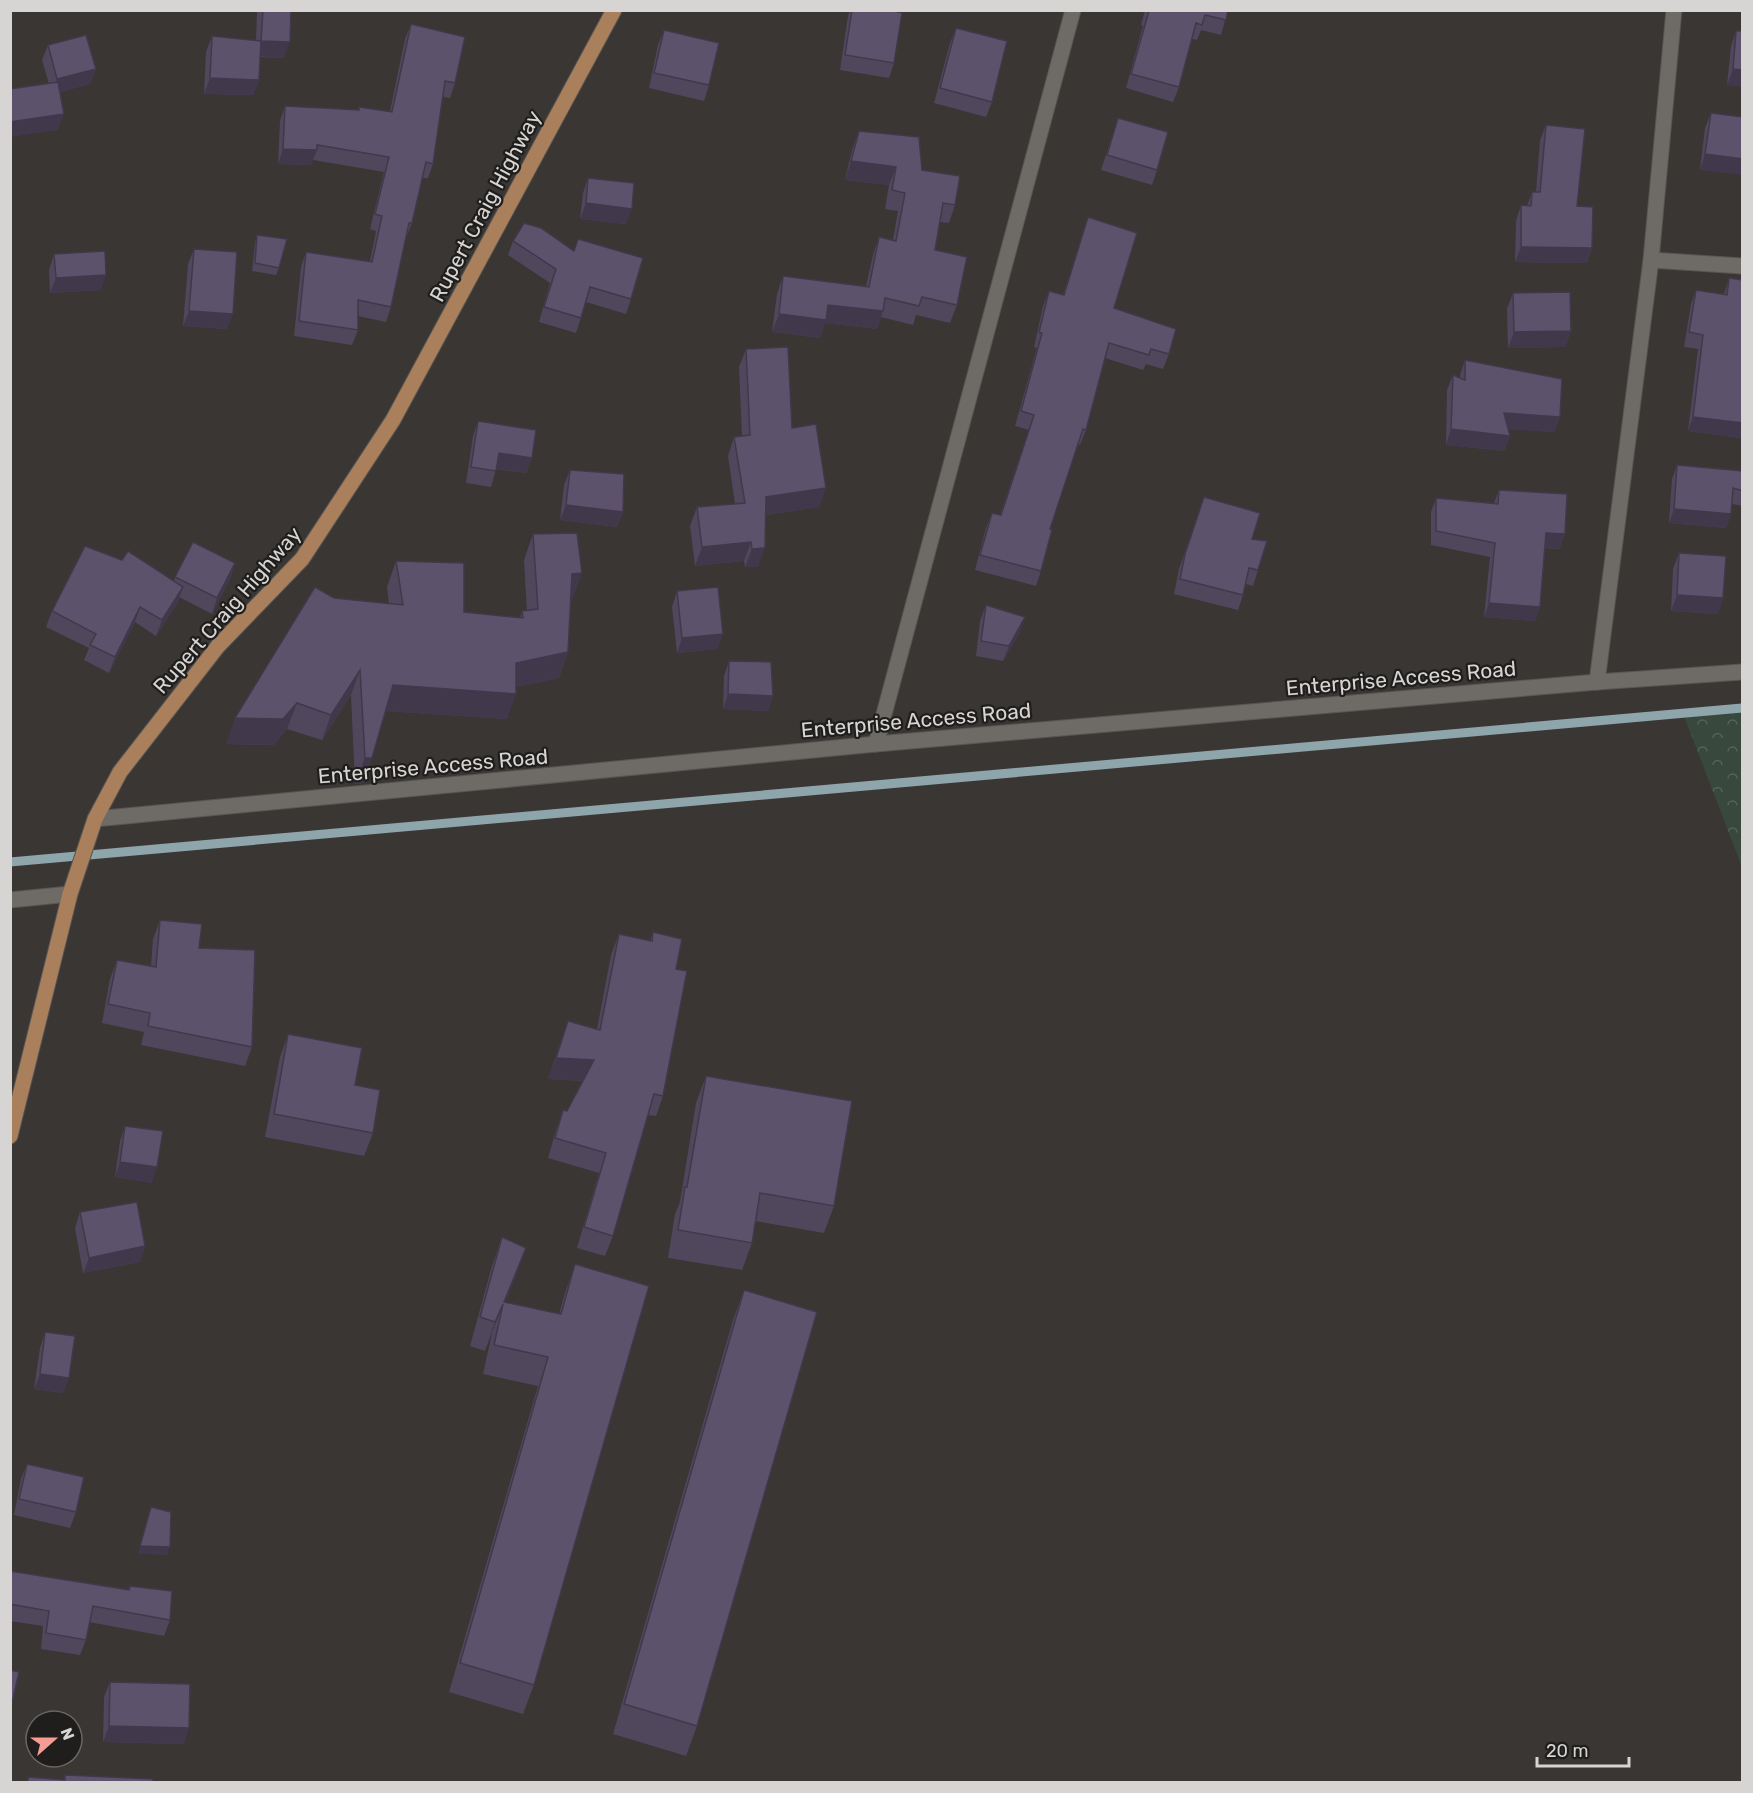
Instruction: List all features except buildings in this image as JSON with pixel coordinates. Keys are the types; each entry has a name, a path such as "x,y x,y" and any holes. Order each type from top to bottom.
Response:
{"main road":[{"name":"Rupert Craig Highway","path":"10,1136 70,894 95,819 120,772 218,646 302,560 393,420 614,10"}],"street":[{"path":"876,744 1073,10"},
{"path":"1597,682 1651,260 1674,10"},
{"path":"1651,260 1743,266"},
{"name":"Enterprise Access Road","path":"95,819 876,744 1597,682 1743,672"},
{"path":"10,900 70,894"}],"green space":[{"path":"1742,710 1742,867 1684,716"}],"waterway":[{"path":"10,862 1742,708"}]}
